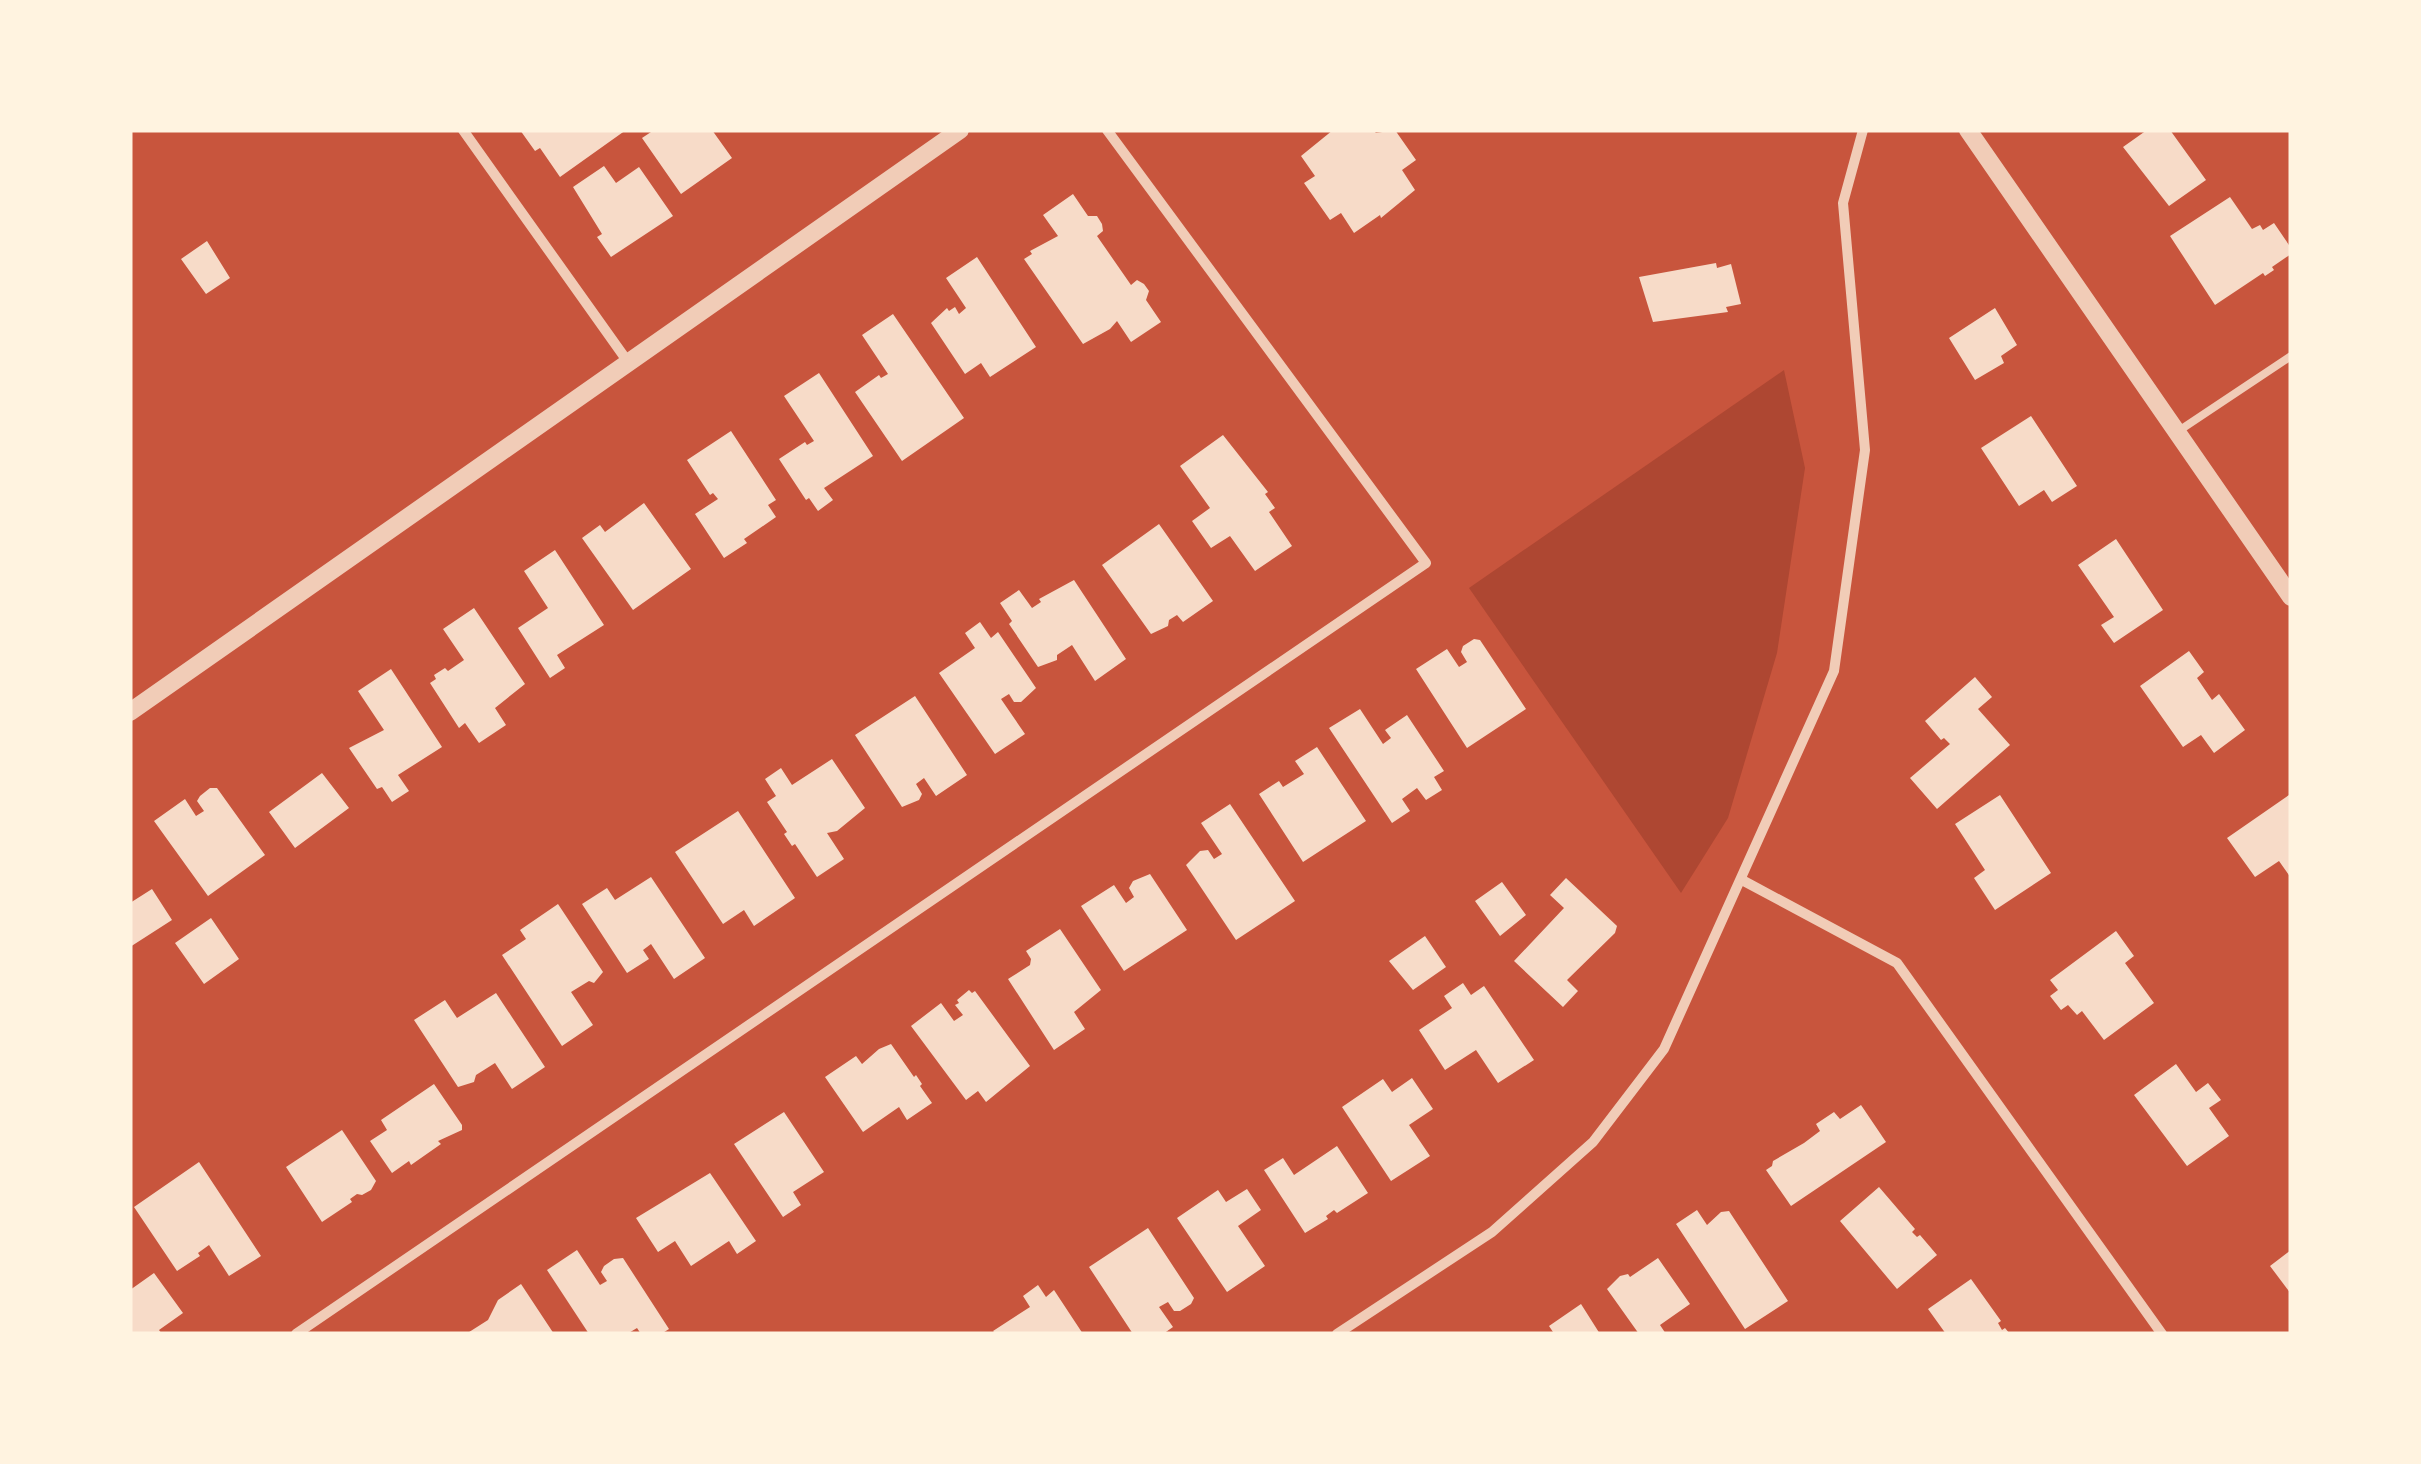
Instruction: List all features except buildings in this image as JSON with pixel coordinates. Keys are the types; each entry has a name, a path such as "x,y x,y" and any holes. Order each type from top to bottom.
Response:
{"street":[{"path":"464,130 628,362"},
{"path":"130,712 960,130"},
{"path":"296,1334 1426,563 1107,130"},
{"path":"1337,1334 1492,1232 1593,1142 1664,1049 1834,671 1865,450 1843,203 1863,130"},
{"path":"1968,130 2291,596"},
{"path":"1742,880 1897,963 2162,1334"}],"lane":[{"path":"2177,432 2291,356"}],"shaded area":[{"path":"1784,370 1805,468 1777,653 1728,818 1681,893 1469,588"}]}
